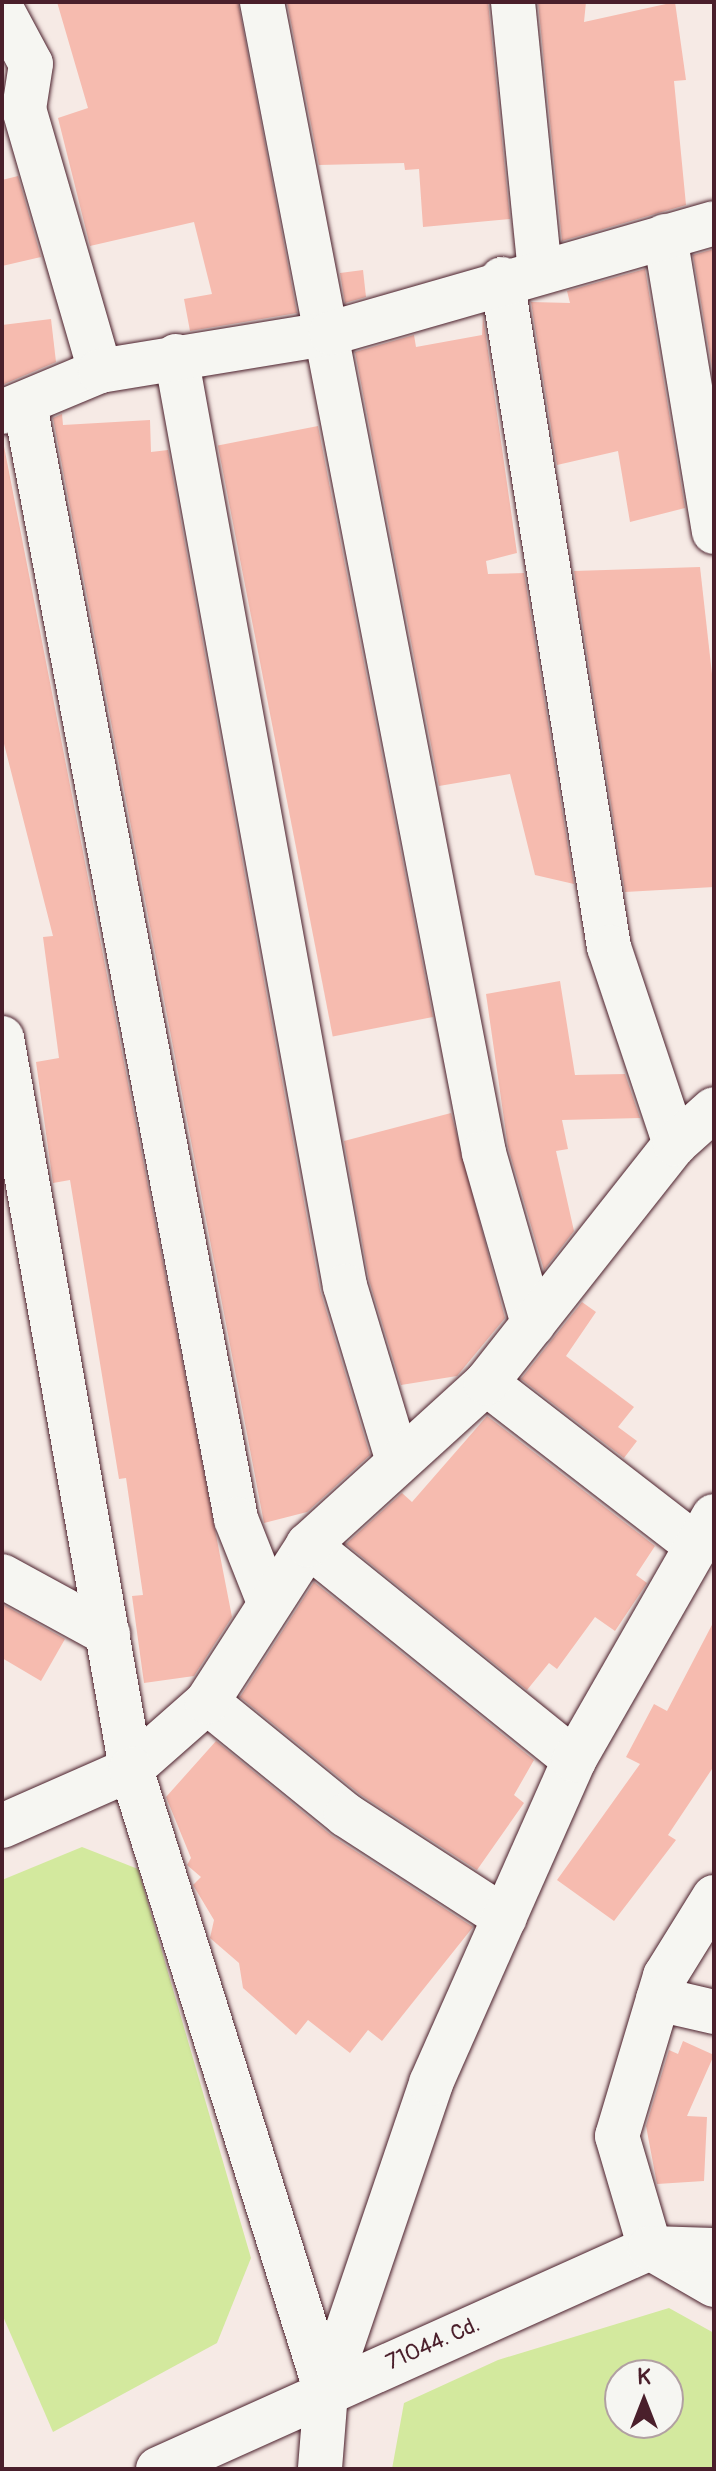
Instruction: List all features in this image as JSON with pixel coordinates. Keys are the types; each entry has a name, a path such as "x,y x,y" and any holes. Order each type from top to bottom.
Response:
{"street":[{"path":"262,2 331,333 484,1153 533,1324"},
{"path":"513,2 521,275 609,947 675,1144"},
{"path":"2,10 31,64 24,109 100,371"},
{"path":"268,1600 236,1519 13,409 100,371 176,356 331,333 521,275 714,223"},
{"path":"665,236 714,532"},
{"path":"176,356 345,1286 397,1458"},
{"path":"2,1038 131,1769 326,2392"},
{"path":"6,1820 131,1769 207,1702 268,1600 308,1545 397,1458 486,1383 675,1144 714,1109"},
{"path":"320,2469 326,2392 431,2083 574,1760 704,1530 486,1383"},
{"path":"308,1545 574,1760"},
{"path":"2,1576 108,1634"},
{"path":"207,1702 346,1815 505,1918"},
{"path":"714,1897 658,1999 617,2136 650,2248 714,2285"},
{"path":"658,1999 714,2012"},
{"name":"71044. Cd.","path":"158,2469 650,2248 714,2250"}],"green space":[{"path":"82,1847 138,1869 251,2258 217,2343 53,2432 2,2314 2,1880"},
{"path":"669,2308 714,2333 714,2469 392,2469 404,2403 498,2360"}],"building":[{"path":"57,2 238,2 297,313 190,331 184,299 212,294 194,222 90,246 58,118 88,108"},
{"path":"287,2 488,2 510,219 423,227 419,169 405,170 404,163 319,165"},
{"path":"538,2 586,2 584,22 675,2 686,80 674,81 686,205 562,241"},
{"path":"18,176 41,257 2,266 2,180"},
{"path":"714,249 714,379 693,255"},
{"path":"645,269 685,508 630,522 618,451 557,465 531,302 570,303 567,291"},
{"path":"363,270 366,297 345,303 340,273"},
{"path":"483,316 517,553 486,561 488,574 524,573 574,884 535,875 510,774 439,786 355,352 414,335 416,347 482,335"},
{"path":"51,319 56,362 2,385 2,325"},
{"path":"62,414 63,425 150,420 151,452 168,450 320,1290 370,1455 307,1512 264,1523 53,418"},
{"path":"318,426 433,1017 333,1036 218,445"},
{"path":"2,436 232,1617 194,1676 144,1683 132,1596 143,1595 126,1478 119,1479 70,1180 53,1183 36,1062 59,1058 43,937 53,936 2,736"},
{"path":"700,567 714,692 714,887 625,892 574,571"},
{"path":"560,981 575,1075 625,1074 640,1118 562,1120 568,1149 556,1151 574,1231 544,1270 508,1147 486,994"},
{"path":"451,1113 505,1318 457,1376 401,1385 369,1280 344,1141"},
{"path":"582,1302 596,1312 566,1356 634,1407 618,1427 637,1441 624,1458 521,1379"},
{"path":"487,1416 655,1546 636,1575 647,1583 615,1631 595,1617 557,1669 549,1663 527,1690 346,1544 402,1493 412,1502"},
{"path":"314,1582 534,1760 514,1795 524,1803 477,1870 361,1795 240,1697"},
{"path":"2,1604 65,1639 41,1681 2,1658"},
{"path":"714,1621 714,1766 668,1835 676,1840 614,1921 557,1880 640,1764 626,1757 654,1704 667,1711"},
{"path":"216,1741 332,1836 473,1927 382,2041 368,2030 350,2053 308,2020 296,2035 243,1988 239,1963 210,1938 214,1920 193,1885 201,1877 187,1865 191,1858 166,1797"},
{"path":"683,2041 714,2055 687,2116 707,2117 704,2181 657,2184 646,2126 669,2050 678,2054"}]}
